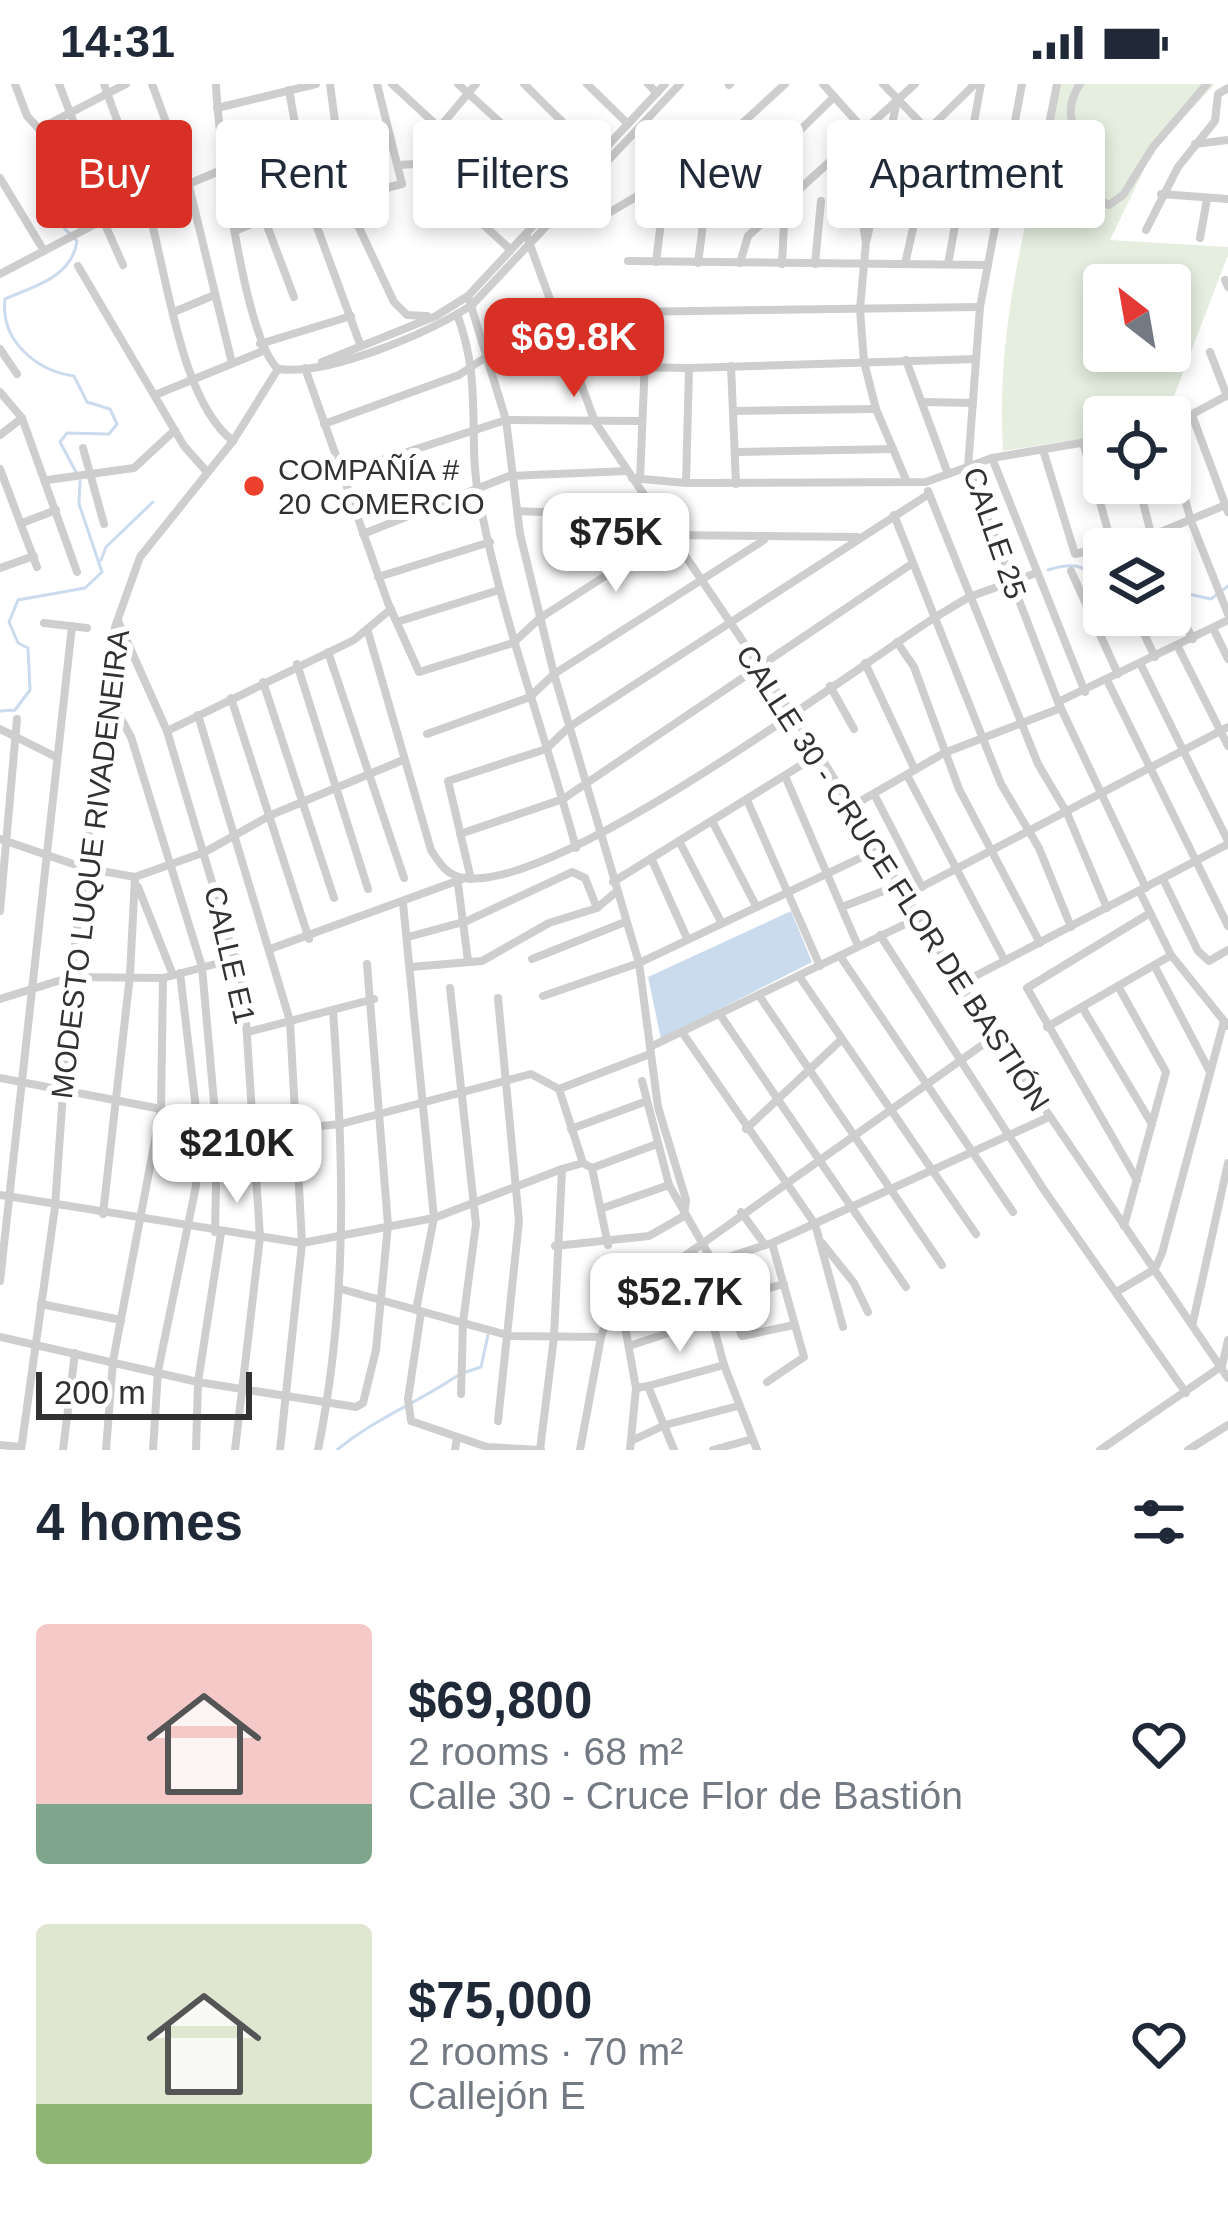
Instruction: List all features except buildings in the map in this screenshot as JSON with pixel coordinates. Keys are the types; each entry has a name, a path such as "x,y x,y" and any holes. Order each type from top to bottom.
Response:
{"street":[{"path":"15,84 27,116 39,129 105,88 126,84"},
{"path":"59,84 73,120"},
{"path":"152,84 165,120"},
{"path":"216,84 218,120"},
{"path":"217,108 316,84"},
{"path":"330,84 335,120"},
{"path":"376,84 402,184 389,189"},
{"path":"392,84 430,120"},
{"path":"458,84 498,120"},
{"path":"445,120 476,84"},
{"path":"524,84 560,120"},
{"path":"586,84 628,124"},
{"path":"648,84 657,93"},
{"path":"611,145 665,84"},
{"path":"611,158 680,84"},
{"path":"745,120 785,84"},
{"path":"824,84 855,120"},
{"path":"884,84 919,120"},
{"path":"875,120 915,84"},
{"path":"943,120 978,84"},
{"path":"972,120 978,84"},
{"name":"CALLE 25","path":"1015,120 1022,84"},
{"path":"1050,120 1057,84"},
{"path":"1080,84 1070,105 1071,123 1096,196 1109,206 1124,195 1153,147 1207,84"},
{"path":"105,88 117,120"},
{"path":"1146,230 1161,194 1215,121 1218,94 1228,88"},
{"path":"289,90 294,120"},
{"path":"803,128 835,97"},
{"path":"898,100 866,242 860,309 864,362 876,409 907,482"},
{"path":"1195,144 1228,140"},
{"path":"398,165 417,164 511,250"},
{"path":"803,186 827,164"},
{"path":"0,178 44,251"},
{"path":"1161,194 1228,199"},
{"path":"1199,238 1207,199"},
{"path":"192,201 231,359"},
{"path":"815,264 821,201"},
{"path":"0,274 89,228"},
{"path":"107,228 123,265"},
{"path":"153,228 194,376 210,414 233,441"},
{"path":"245,228 237,230 261,347 278,369 305,368 363,353 457,314 546,228"},
{"path":"268,228 294,297"},
{"path":"318,228 360,344"},
{"path":"359,228 394,302 407,314 436,316"},
{"path":"320,363 470,301 531,228"},
{"path":"656,263 660,228"},
{"path":"698,263 702,228"},
{"path":"740,263 748,236 757,228"},
{"path":"782,264 784,228"},
{"path":"863,228 866,242"},
{"path":"905,264 912,228"},
{"path":"948,265 954,228"},
{"name":"CALLE 25","path":"996,228 980,307 968,466 1010,584 1150,913 1171,956 1226,1024"},
{"name":"CALLE 30 - CRUCE FLOR DE BASTIÓN","path":"526,234 595,422 788,715 819,754 960,984 1228,1378"},
{"path":"628,261 988,265"},
{"path":"79,266 175,430 207,472"},
{"path":"174,312 212,296"},
{"path":"470,301 506,420 509,476 554,674 639,963 658,1107 686,1200 684,1216 660,1232 608,1245 555,1246"},
{"path":"324,424 491,360 552,313 980,307"},
{"path":"633,476 642,422 647,312"},
{"path":"457,314 473,366 478,493 499,590 576,848"},
{"path":"155,395 231,359 351,316"},
{"path":"0,349 17,374"},
{"path":"1172,528 1227,507 1192,415 1228,397 1210,352"},
{"path":"491,360 571,367 689,368 976,359"},
{"path":"906,360 948,474"},
{"path":"731,366 736,484"},
{"path":"305,368 378,577 417,670 513,644 540,618 669,535 857,537"},
{"path":"686,483 689,368"},
{"name":"MODESTO LUQUE RIVADENEIRA","path":"21,1449 55,1207 71,977 117,619 140,556 233,441 278,369"},
{"path":"0,392 22,418 77,572"},
{"path":"922,402 973,403"},
{"path":"734,411 876,409"},
{"path":"0,435 22,418"},
{"path":"342,473 506,420 642,422"},
{"path":"47,480 134,468 175,430"},
{"path":"363,534 478,493 509,476 633,476 736,484 926,482 992,458 1083,442"},
{"path":"83,448 104,524"},
{"path":"735,452 893,449"},
{"path":"1042,450 1071,549 1083,555"},
{"path":"992,458 1084,692"},
{"path":"0,469 37,567"},
{"path":"926,482 1020,722 1067,813 1107,908"},
{"path":"468,961 460,834 447,783 546,749 569,727 929,494"},
{"path":"852,806 944,753 1060,705 1228,617 1186,504"},
{"path":"22,523 56,510"},
{"path":"517,511 557,514 590,518 603,538 595,547 570,555 557,514"},
{"path":"894,515 958,666 981,738 1071,927"},
{"path":"427,734 530,697 554,674 765,539"},
{"path":"378,577 490,542"},
{"path":"595,547 611,572"},
{"path":"0,568 34,556"},
{"path":"460,834 563,799 913,563"},
{"path":"1071,571 1118,674"},
{"path":"271,949 465,880 576,848 969,597 1036,573"},
{"path":"400,621 499,590"},
{"path":"166,731 368,632 391,609"},
{"name":"CALLE E1","path":"117,619 166,731 238,958 248,1032 260,1237 235,1450"},
{"path":"44,623 87,628"},
{"path":"0,1281 4,1196 24,1083 29,987 72,626"},
{"path":"1213,628 1228,658"},
{"path":"368,632 431,850 443,868 465,880"},
{"path":"1191,635 1193,639"},
{"path":"1145,636 1155,657"},
{"path":"896,642 914,667 944,753 1040,943"},
{"path":"1178,646 1224,729 1228,746"},
{"path":"328,652 404,878"},
{"path":"865,663 954,870 1005,961"},
{"path":"298,664 368,890"},
{"path":"960,984 1228,842 1141,664"},
{"path":"1107,680 1228,926"},
{"path":"263,682 334,898"},
{"path":"830,686 854,729"},
{"path":"107,694 130,737 202,967 217,1136 218,1232 198,1382 196,1450"},
{"path":"231,698 309,939"},
{"path":"198,715 238,834 290,1021 302,1243 280,1450"},
{"path":"0,911 17,719"},
{"path":"0,729 56,757"},
{"path":"906,895 1224,729"},
{"path":"411,967 482,961 508,944 597,908 614,887 651,858 819,754"},
{"path":"4,840 136,881 205,852 271,815 403,760"},
{"path":"785,776 858,946"},
{"path":"874,794 922,887"},
{"path":"746,800 820,966"},
{"path":"712,821 755,904"},
{"path":"679,842 720,920"},
{"path":"543,996 639,963 686,936 879,849"},
{"path":"651,858 686,936"},
{"path":"409,937 467,921 572,872 583,873 597,908"},
{"path":"1163,879 1198,951 1209,961 1228,950"},
{"path":"103,1214 136,881"},
{"path":"136,881 172,975 200,1143 158,1371 153,1450"},
{"path":"842,907 899,885"},
{"path":"403,902 434,1218 408,1399 415,1426 498,1450 541,1450 554,1337 562,1169"},
{"path":"1137,1180 1047,1027 1028,985 1150,913"},
{"path":"559,1089 684,1035 920,917"},
{"path":"532,959 625,922"},
{"path":"880,935 1009,1136 1186,1393"},
{"path":"840,956 1013,1212"},
{"path":"1047,1027 1171,956"},
{"path":"0,999 71,977 172,975 238,958"},
{"path":"0,1337 198,1382 356,1407 364,1400 373,1372 388,1225 374,999 367,964"},
{"path":"1154,965 1201,1046 1209,1071"},
{"path":"106,1450 113,1360 161,1109 172,975"},
{"path":"799,976 976,1234"},
{"path":"1118,986 1166,1072 1123,1228"},
{"path":"450,988 476,1224 463,1322 460,1394"},
{"path":"760,997 942,1265"},
{"path":"498,998 519,1221 498,1421"},
{"path":"248,1032 374,999"},
{"path":"1082,1006 1152,1125"},
{"path":"318,1450 328,1401 344,1237 333,1010"},
{"path":"721,1016 905,1287"},
{"path":"1118,1291 1155,1269 1226,1024"},
{"path":"684,1035 815,1224 843,1327"},
{"path":"580,1450 610,1310 741,1212 995,1036"},
{"path":"746,1129 841,1040"},
{"path":"217,1136 341,1124 540,1075 559,1089 603,1208 608,1245"},
{"path":"0,1078 161,1109"},
{"path":"642,1082 669,1185 703,1240 742,1336 794,1325"},
{"path":"571,1129 646,1101"},
{"path":"713,1262 815,1224 1049,1118"},
{"path":"4,1196 302,1243 434,1218 562,1169 588,1166 657,1144"},
{"path":"1193,1324 1228,1163"},
{"path":"603,1208 669,1185"},
{"path":"741,1212 768,1244 784,1284 802,1363 767,1382"},
{"path":"820,1242 854,1283 868,1312"},
{"path":"693,1250 724,1365 757,1450"},
{"path":"704,1289 713,1262"},
{"path":"725,1300 784,1284"},
{"path":"341,1289 510,1336 601,1337"},
{"path":"41,1304 121,1320"},
{"path":"621,1304 636,1388 630,1445"},
{"path":"632,1346 710,1319"},
{"path":"1104,1449 1222,1366 1228,1340"},
{"path":"63,1450 75,1353"},
{"path":"636,1388 724,1365"},
{"path":"648,1386 674,1450"},
{"path":"630,1445 665,1425 738,1406"},
{"path":"1188,1450 1228,1425"},
{"path":"455,1450 457,1437"},
{"path":"713,1450 753,1439"},
{"path":"0,1445 21,1449"}],"green space":[{"path":"1053,84 1215,84 1153,151 1110,240 1228,247 1191,352 1191,264 1083,264 1083,372 1183,372 1174,396 1083,396 1083,438 1003,451 1002,390 1025,228 1105,228 1105,120 1047,120"}],"water":[{"path":"791,911 812,962 661,1039 648,977"}],"waterway":[{"path":"64,228 77,241 68,263 50,279 5,299 5,314 24,352 47,368 74,376 87,402 110,409 117,424 109,434 67,433 60,442 76,472"},
{"path":"0,711 15,710 30,690 28,648 18,643 9,622 18,600 85,588 102,572 79,504 80,481"},
{"path":"101,560 106,547 153,502"},
{"path":"1048,570 1083,569"},
{"path":"1191,595 1211,599 1228,586"},
{"path":"466,1372 481,1367 488,1335"},
{"path":"337,1450 457,1376"}],"place":[{"name":"COMPAÑÍA # 20 COMERCIO","path":"254,486"}]}
